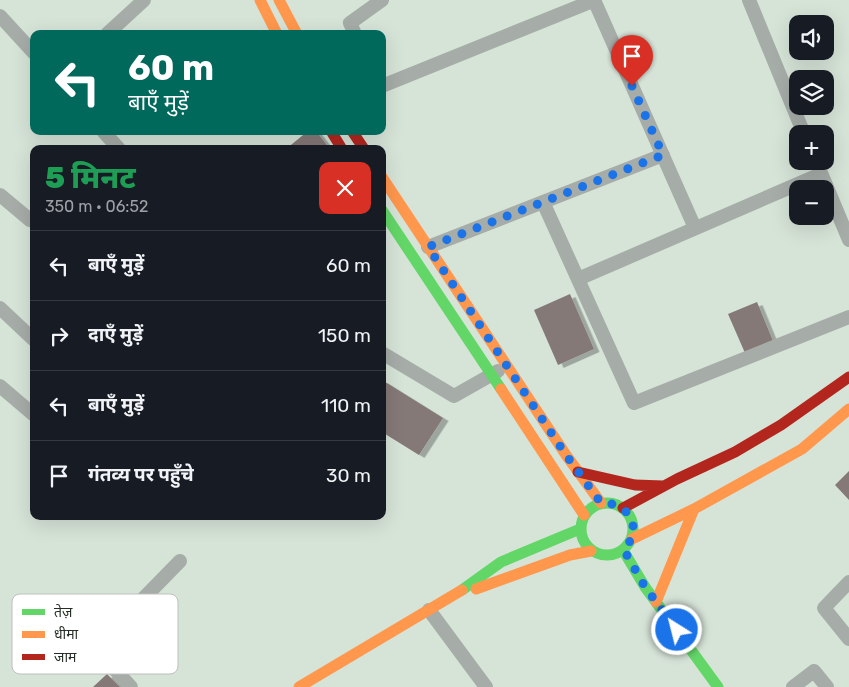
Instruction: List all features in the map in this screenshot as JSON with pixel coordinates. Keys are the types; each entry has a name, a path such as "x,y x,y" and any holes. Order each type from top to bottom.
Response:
{"main road":[{"path":"260,0 275,30"},
{"path":"279,0 295,30"},
{"path":"386,183 578,472 601,503"},
{"path":"386,216 584,514"},
{"path":"623,508 734,452 781,425 849,376"},
{"path":"632,538 694,509 802,449 849,410"},
{"path":"578,472 635,486 664,486"},
{"path":"450,598 570,555 591,551 604,555 613,555 624,550 632,538 633,532 632,520 623,508 609,502 601,503 590,508 584,514 580,529 586,546 591,551"},
{"path":"656,602 694,509"},
{"path":"299,687 450,598 500,562 580,529"},
{"path":"624,550 645,587 718,687"}],"street":[{"path":"111,30 144,0"},
{"path":"354,30 350,24 382,0"},
{"path":"386,85 595,0 695,228"},
{"path":"748,0 800,125"},
{"path":"0,16 30,50"},
{"path":"107,135 115,145"},
{"path":"428,247 663,155"},
{"path":"578,279 695,228 815,170"},
{"path":"820,170 849,240"},
{"path":"0,195 30,220"},
{"path":"543,202 634,404 849,317"},
{"path":"0,308 30,336"},
{"path":"386,354 454,396 507,366"},
{"path":"0,386 30,412"},
{"path":"147,594 180,560"},
{"path":"849,582 824,608 849,638"},
{"path":"429,610 486,687"},
{"path":"793,687 814,671 827,687"},
{"path":"119,674 131,687"}],"building":[{"path":"303,135 319,135 327,145 291,145"},
{"path":"570,294 594,349 558,365 534,310"},
{"path":"757,302 773,341 745,353 728,314"},
{"path":"386,382 443,418 419,455 386,434"},
{"path":"849,471 849,500 835,485"},
{"path":"107,674 120,687 93,687"}],"traffic: fast":[{"path":"386,216 501,389"},
{"path":"602,503 612,503 626,510 633,524 633,529 633,534 626,548 612,555 602,555 592,551 585,544 581,534 581,524 585,514 592,507 602,503"},
{"path":"462,590 501,562 580,529"},
{"path":"623,550 645,587 718,687"}],"traffic: slow":[{"path":"260,0 275,30"},
{"path":"279,0 295,30"},
{"path":"386,183 566,455 601,503"},
{"path":"501,389 584,515"},
{"path":"632,539 694,509 802,449 849,409"},
{"path":"656,602 694,509"},
{"path":"476,589 570,555 591,551"},
{"path":"299,687 462,590"}],"traffic: jam":[{"path":"333,135 340,145"},
{"path":"355,135 361,145"},
{"path":"623,508 677,479 735,452 781,425 849,377"},
{"path":"578,472 635,485 663,486"}],"route":[{"path":"632,86 663,155 428,247 566,455 601,503 609,502 623,508 627,512 632,520 633,532 632,538 624,550 645,587 677,630"}]}
